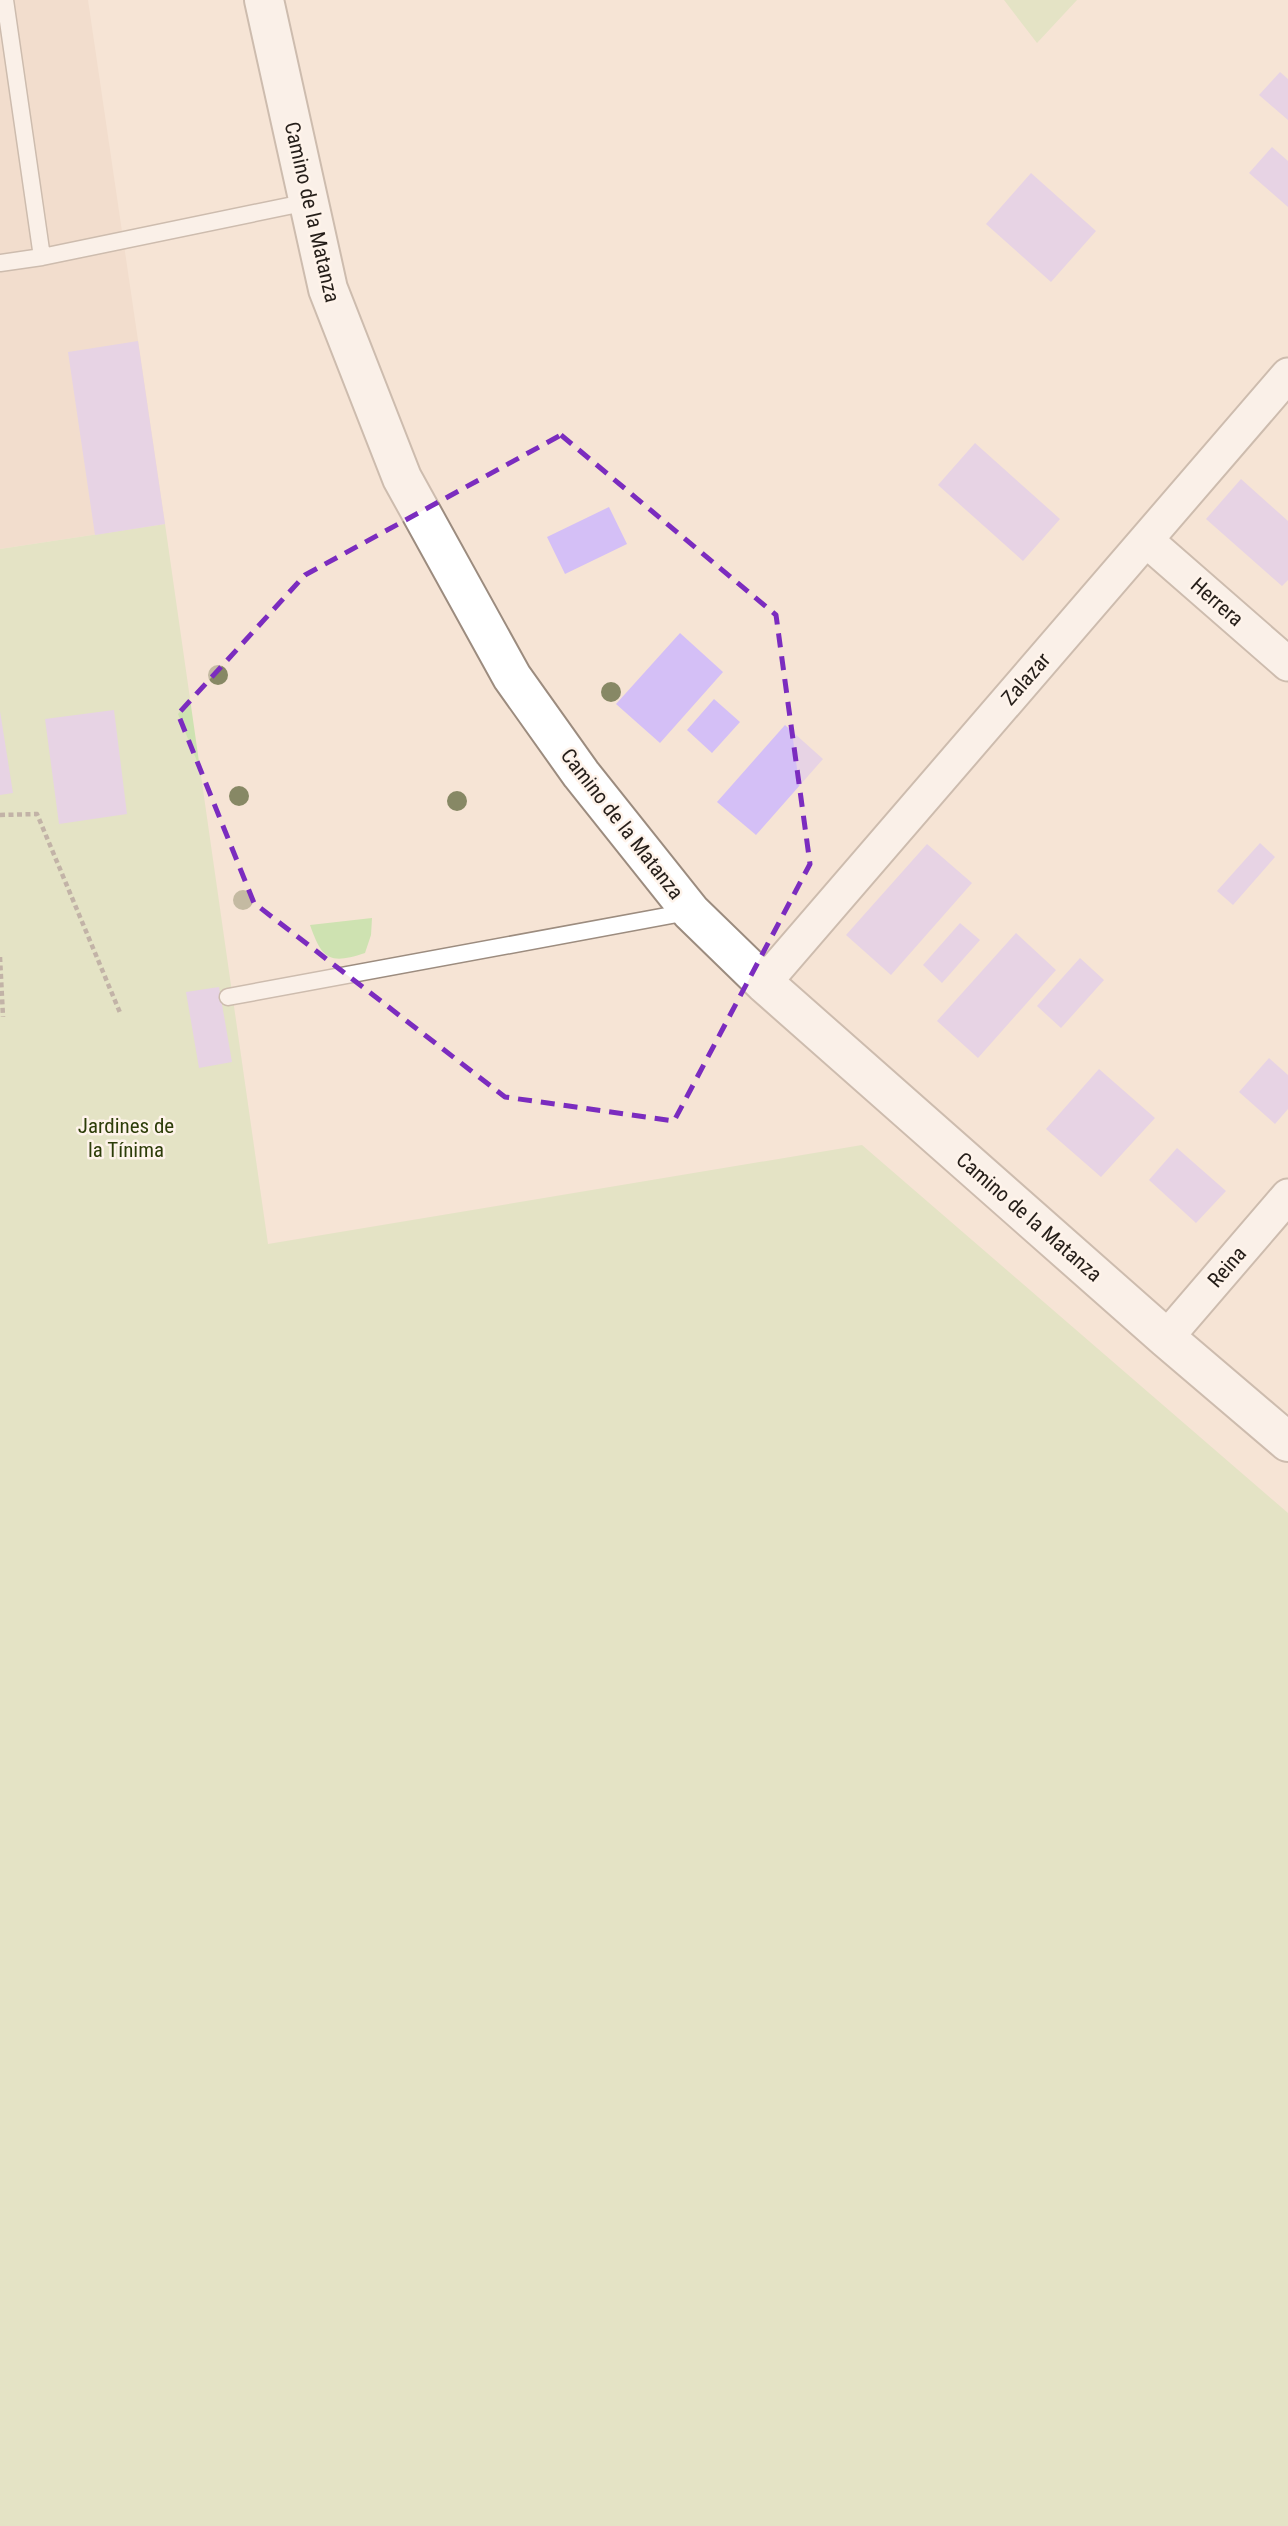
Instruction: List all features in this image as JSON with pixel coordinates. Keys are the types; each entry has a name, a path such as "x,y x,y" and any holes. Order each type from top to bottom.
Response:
{"street":[{"name":"Camino de la Matanza","path":"264,0 328,289 402,478 512,677 581,774 691,912 764,983 1166,1338 1288,1442"},
{"name":"Zalazar","path":"764,983 1288,375"},
{"name":"Herrera","path":"1146,540 1288,664"},
{"name":"Reina","path":"1166,1338 1288,1196"}],"lane":[{"path":"5,0 42,257"},
{"path":"0,263 42,257 308,202"},
{"path":"229,997 691,912"}],"path":[{"path":"0,815 37,814 121,1015"},
{"path":"0,957 2,1017"}],"highlighted area":[{"path":"561,435 776,615 810,864 674,1121 505,1097 254,903 178,714 305,575"}],"shaded area":[{"path":"0,0 88,0 165,524 0,549"}],"green space":[{"path":"1004,0 1077,0 1037,43"},
{"name":"Jardines de la Tínima","path":"165,524 268,1244 862,1145 1288,1513 1288,2526 0,2526 0,549"},
{"path":"372,918 371,935 365,953 353,957 328,956 323,952 310,925"}],"building":[{"path":"1280,72 1288,79 1288,120 1259,95"},
{"path":"1272,147 1288,161 1288,207 1249,173"},
{"path":"1031,173 1096,231 1051,282 986,224"},
{"path":"138,341 165,524 95,535 68,352"},
{"path":"975,443 1060,519 1023,561 938,485"},
{"path":"1241,479 1288,521 1288,580 1282,586 1206,519"},
{"path":"609,507 627,544 565,574 547,537"},
{"path":"680,633 723,672 660,743 616,704"},
{"path":"714,699 740,722 712,753 687,730"},
{"path":"114,710 127,814 59,824 45,719"},
{"path":"0,711 13,793 0,795"},
{"path":"785,725 823,759 756,835 717,802"},
{"path":"1260,843 1275,857 1233,905 1217,891"},
{"path":"927,844 972,883 891,975 846,935"},
{"path":"960,923 980,940 942,983 923,965"},
{"path":"1016,933 1056,970 978,1058 937,1021"},
{"path":"1080,958 1104,980 1061,1028 1037,1006"},
{"path":"219,987 232,1062 199,1068 186,992"},
{"path":"1269,1058 1288,1075 1288,1109 1275,1124 1239,1092"},
{"path":"1099,1069 1155,1118 1101,1177 1046,1129"},
{"path":"1177,1148 1226,1191 1196,1223 1149,1180"}]}
